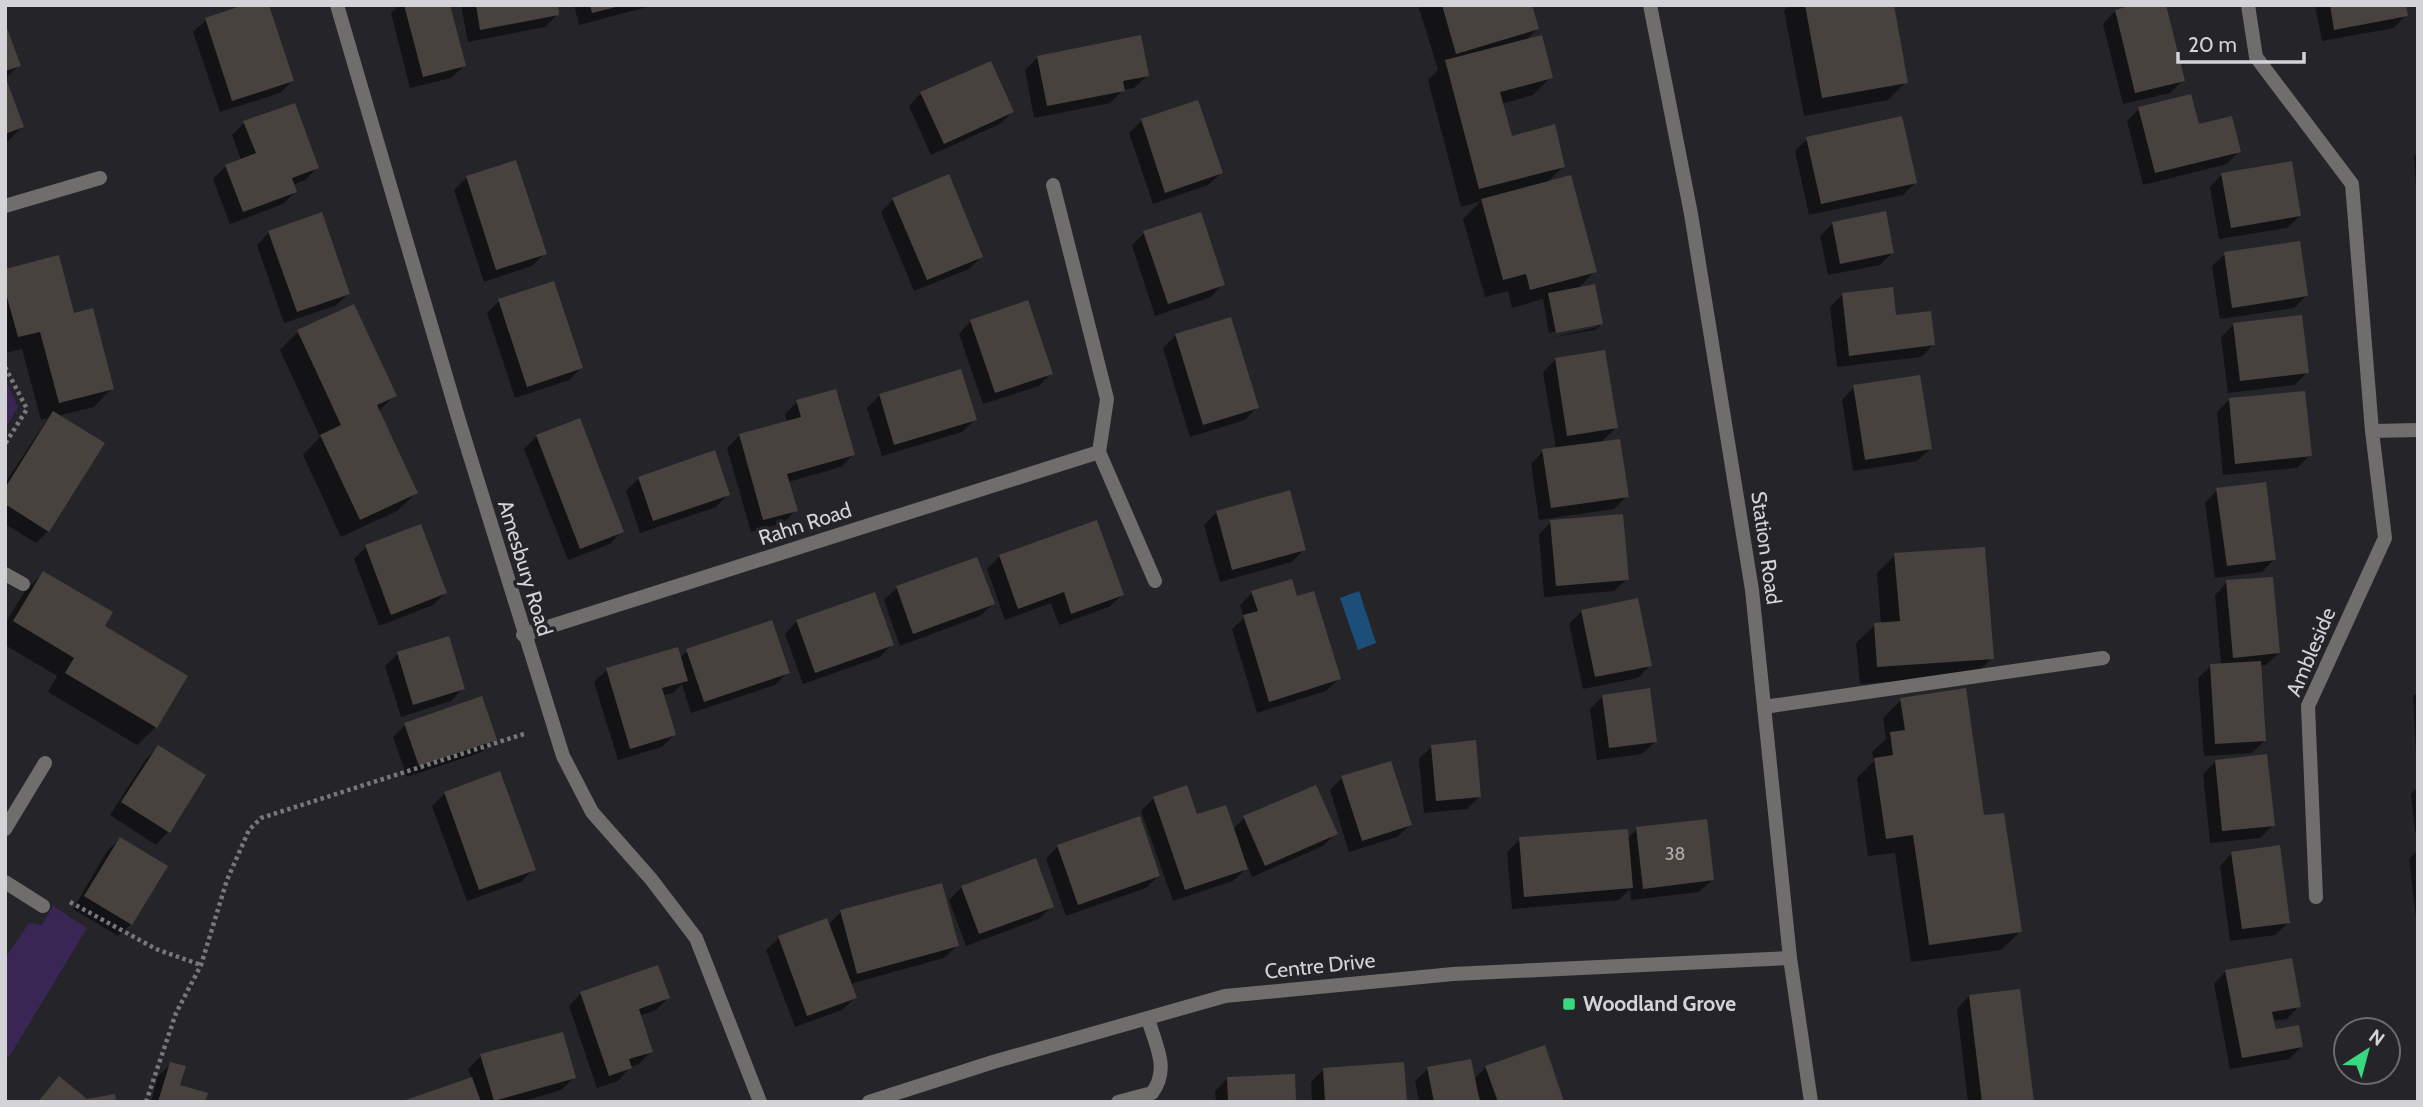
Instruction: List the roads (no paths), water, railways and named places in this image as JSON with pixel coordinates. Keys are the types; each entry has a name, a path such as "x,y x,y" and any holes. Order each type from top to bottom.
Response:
{"street":[{"name":"Amesbury Road","path":"337,5 523,635 563,756 592,812 651,879 696,938 760,1102"},
{"name":"Station Road","path":"1650,5 1696,241 1752,590 1790,958 1811,1102"},
{"name":"Ambleside","path":"2248,5 2256,57 2352,184 2372,431 2385,538 2308,706 2316,897"},
{"path":"5,205 100,178"},
{"path":"1053,185 1107,399 1099,452 1155,580"},
{"path":"2372,431 2418,430"},
{"name":"Rahn Road","path":"523,635 1099,452"},
{"path":"5,574 23,584"},
{"path":"1764,707 2103,658"},
{"path":"5,829 45,763"},
{"path":"5,882 43,906"},
{"name":"Centre Drive","path":"869,1102 993,1062 1225,996 1453,974 1790,958"},
{"path":"1118,1102 1153,1093 1160,1083 1164,1071 1148,1019"}],"water":[{"path":"1359,591 1376,643 1358,650 1340,598"}],"place":[{"name":"Woodland Grove","path":"1569,1004"}]}
